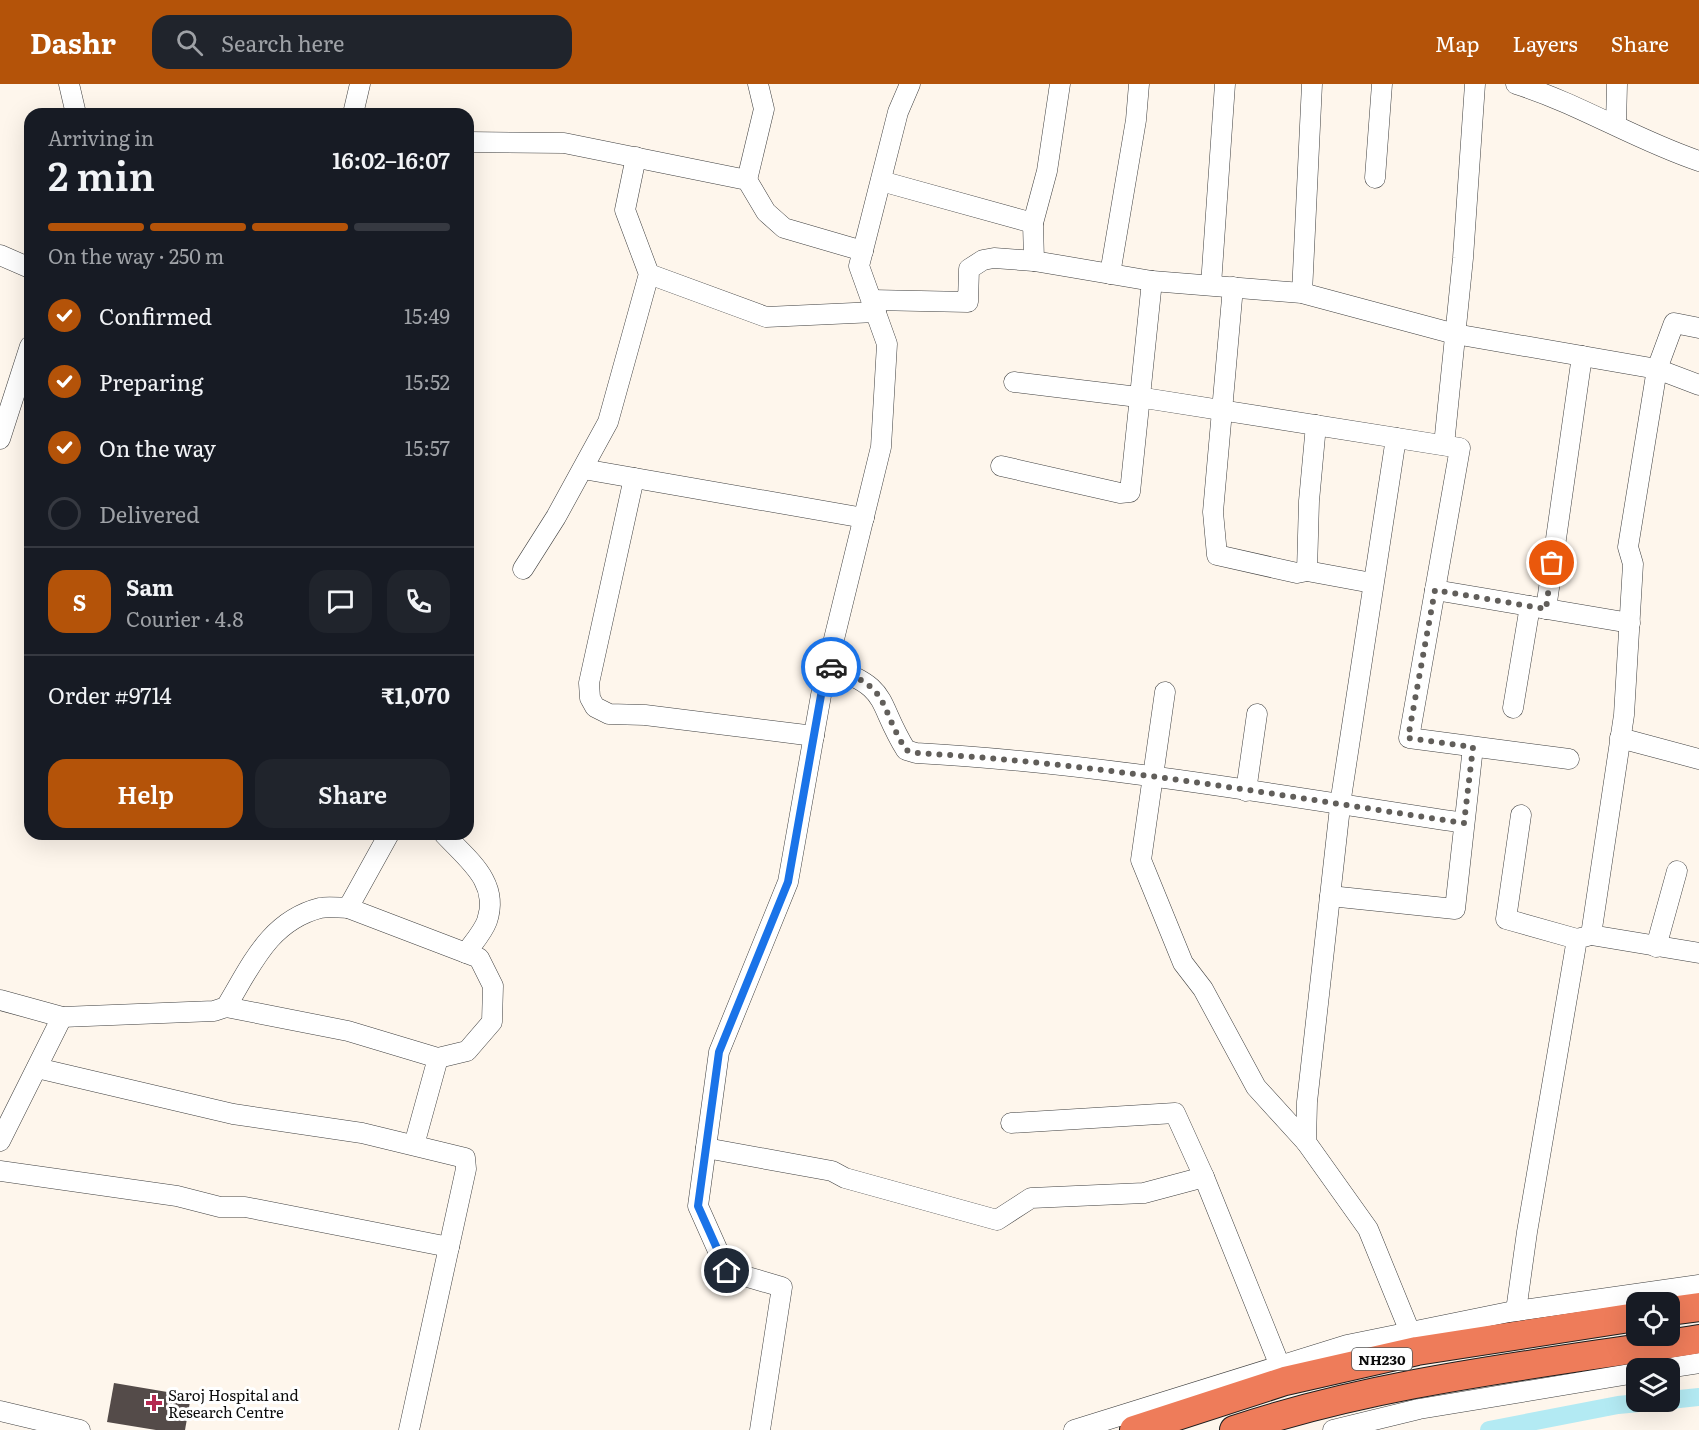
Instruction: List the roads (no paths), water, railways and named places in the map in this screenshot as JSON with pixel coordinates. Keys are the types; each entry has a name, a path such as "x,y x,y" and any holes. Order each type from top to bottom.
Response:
{"highway":[{"path":"1680,1310 1699,1307"},
{"name":"NH230","path":"1134,1430 1285,1382 1395,1356 1626,1319"},
{"name":"NH230","path":"1234,1430 1270,1418 1403,1387 1699,1339"}],"street":[{"path":"69,84 75,108"},
{"path":"354,108 360,84"},
{"path":"758,84 764,109 747,180 766,212 784,228 863,251"},
{"path":"760,1430 782,1287 727,1271 698,1206 719,1052 788,882 827,666 881,447 887,344 859,266 898,112 910,84"},
{"path":"1034,261 1033,223 1047,171 1060,84"},
{"path":"1110,274 1136,120 1139,84"},
{"path":"1211,285 1225,84"},
{"path":"1302,293 1312,84"},
{"path":"1375,178 1382,84"},
{"path":"1475,84 1455,334 1452,446 1435,590 1408,738 1569,759"},
{"path":"1516,84 1546,93 1674,153 1699,161"},
{"path":"1616,125 1617,84"},
{"path":"474,142 564,143 747,180"},
{"path":"523,569 583,469 608,422 649,274 625,210 636,157"},
{"path":"881,181 1033,223"},
{"path":"0,255 24,265"},
{"path":"649,274 766,317 874,306 968,302 969,269 983,260 994,258 1034,261 1152,281 1302,293 1455,334 1657,369 1699,385"},
{"path":"1002,466 1120,493 1130,492 1138,397 1152,281"},
{"path":"1233,287 1213,512 1217,555 1297,573 1307,571 1372,583"},
{"path":"1516,1311 1527,1232 1620,738 1633,564 1628,547 1657,369 1674,323 1699,328"},
{"path":"1514,708 1538,608 1581,356"},
{"path":"0,439 24,365"},
{"path":"1014,382 1138,397 1452,446"},
{"path":"1307,571 1309,501 1316,425"},
{"path":"1306,1142 1307,1102 1340,804 1396,438"},
{"path":"583,469 864,518"},
{"path":"634,478 589,683 590,698 595,707 609,714 645,715 814,736"},
{"path":"1435,590 1630,623"},
{"path":"827,666 855,676 873,687 906,750 916,753 995,757 1153,777 1464,823"},
{"path":"1165,692 1141,860 1183,963 1203,989 1256,1087 1306,1142 1368,1229 1410,1332"},
{"path":"1246,791 1257,714"},
{"path":"1620,738 1699,759"},
{"path":"1330,896 1455,909 1473,747"},
{"path":"1521,815 1506,919 1584,937 1699,953"},
{"path":"348,908 385,840"},
{"path":"449,840 486,880 490,904 486,923 466,953"},
{"path":"1656,947 1677,871"},
{"path":"0,1000 62,1017 214,1011 226,1007 348,1031 438,1058 467,1051 492,1022 493,986 479,958 348,908 321,907 287,923 270,936 226,1007"},
{"path":"0,1141 62,1017"},
{"path":"414,1145 438,1058"},
{"path":"37,1068 233,1114 362,1133 465,1158 466,1169 409,1430"},
{"path":"1011,1123 1175,1113 1204,1177 1280,1366"},
{"path":"706,1148 832,1171 845,1178 997,1220 1031,1197 1144,1193 1204,1177"},
{"path":"0,1171 177,1196 220,1207 245,1207 449,1247"},
{"path":"1074,1430 1347,1345 1516,1311 1699,1285"},
{"path":"1680,1366 1699,1363"},
{"path":"1333,1430 1419,1409 1626,1375"},
{"path":"0,1411 80,1430"}],"waterway":[{"path":"1680,1399 1699,1397"},
{"path":"1489,1430 1626,1404"}],"place":[{"name":"Saroj Hospital and Research Centre","path":"154,1403"}]}
